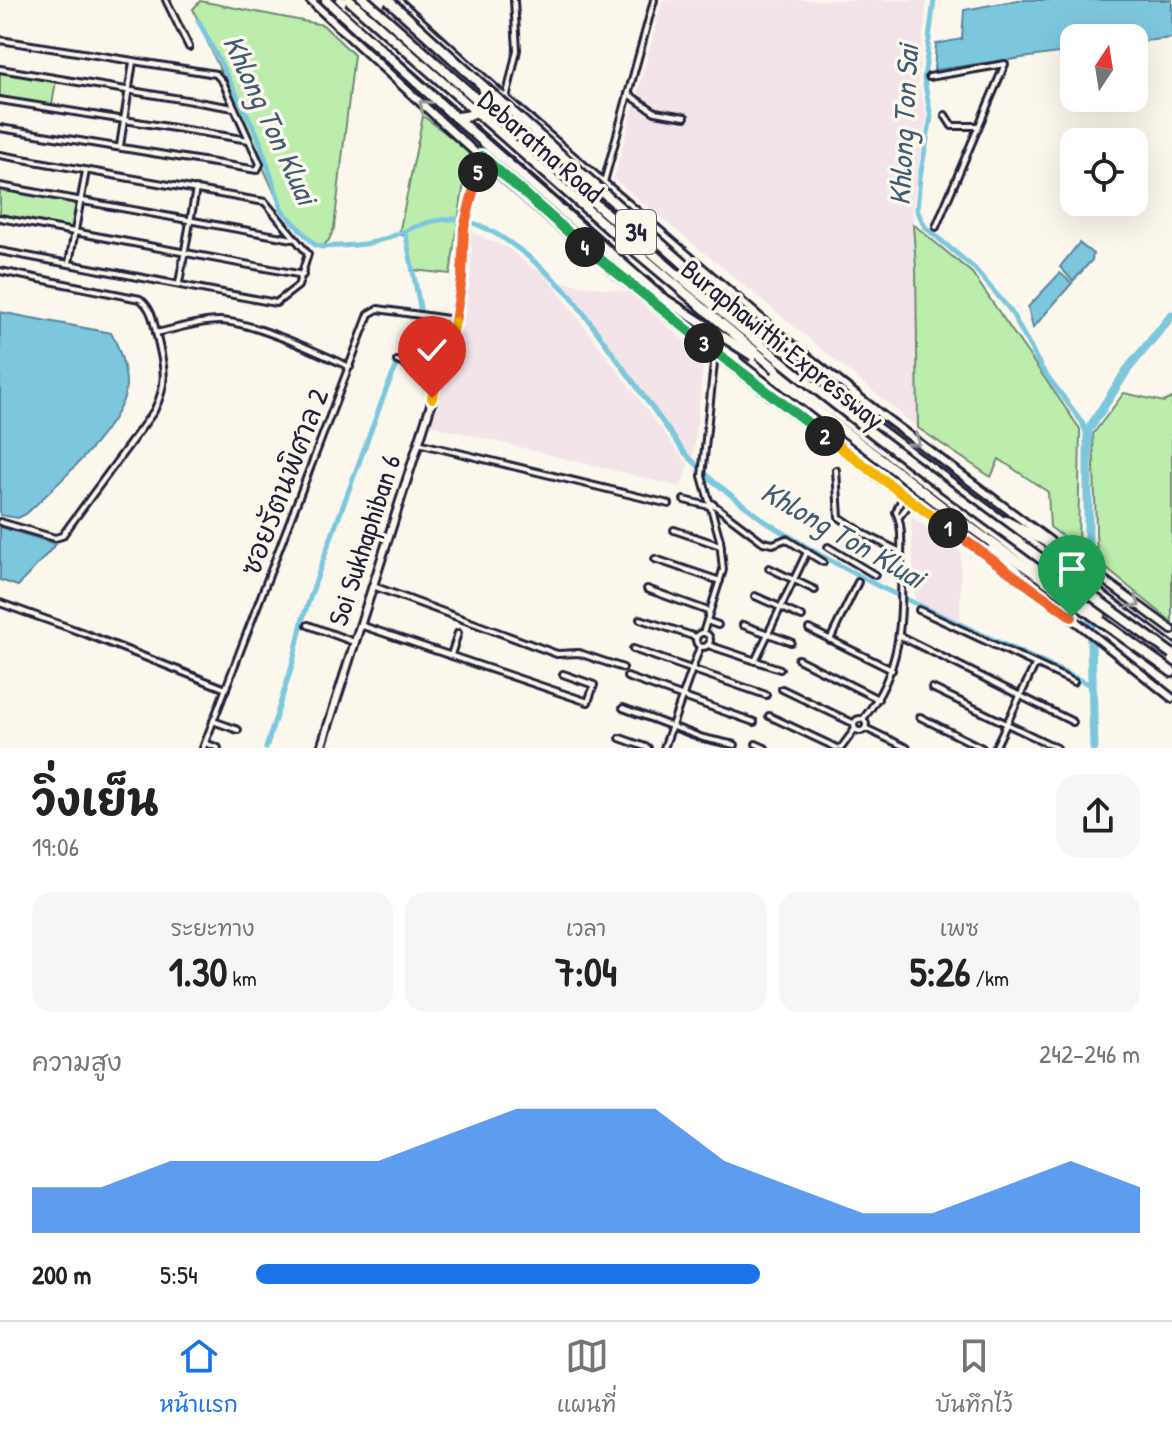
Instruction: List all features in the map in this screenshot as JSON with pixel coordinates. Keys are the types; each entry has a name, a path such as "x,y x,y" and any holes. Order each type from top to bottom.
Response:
{"highway":[{"path":"326,0 658,295 691,319 779,366"},
{"name":"Debaratna Road","path":"341,0 654,276 790,390 952,514 1172,669"},
{"name":"Buraphawithi Expressway","path":"349,0 625,243 963,513 1172,669"},
{"name":"Debaratna Road","path":"368,0 715,303 1172,651"},
{"name":"Buraphawithi Expressway","path":"368,0 779,366 1172,651"},
{"path":"388,0 685,265 779,366"},
{"path":"455,117 470,116 478,111 485,98 483,86"},
{"path":"581,243 654,276"},
{"path":"977,505 1071,556"},
{"path":"952,514 1051,601"}],"main road":[{"name":"Debaratna Road","path":"310,0 482,156 673,320 911,502 1051,601 1172,698"},
{"name":"Debaratna Road","path":"397,0 506,99 809,359 1172,630"},
{"name":"Soi Sukhaphiban 6","path":"321,748 456,320 464,228 482,156"}],"street":[{"path":"166,0 189,47"},
{"path":"506,99 517,50 514,0"},
{"path":"604,182 654,0"},
{"path":"0,40 216,74 223,82 260,164 257,170 0,128"},
{"path":"119,147 133,62"},
{"path":"929,77 1005,64 936,227"},
{"path":"0,69 234,108"},
{"path":"628,94 655,112 685,117"},
{"path":"0,100 249,140"},
{"path":"945,115 952,126 977,126"},
{"path":"0,155 265,202 307,252 303,275 296,288 276,303 0,251"},
{"path":"69,263 86,170"},
{"path":"0,186 294,239"},
{"path":"179,283 196,189"},
{"path":"0,218 303,275"},
{"path":"0,271 136,297 149,308 164,369 159,400 139,433 62,536 55,538 0,522"},
{"name":"ซอยรัตนพิศาล 2","path":"204,745 369,314 373,310 456,320"},
{"path":"156,333 208,322 232,322 350,367"},
{"path":"640,619 696,637 703,633 720,581 723,570 721,546 701,468 716,351"},
{"path":"397,361 439,378"},
{"path":"418,443 669,504"},
{"path":"836,470 839,517 866,535 901,552"},
{"path":"863,719 878,699 892,670 900,636 901,552 896,512 903,496"},
{"path":"684,500 709,503 763,542 773,544 786,539 823,562"},
{"path":"899,517 911,502"},
{"path":"674,530 721,546"},
{"path":"828,547 875,575"},
{"path":"755,661 807,552"},
{"path":"655,559 720,581"},
{"path":"769,568 815,590"},
{"path":"830,640 858,582"},
{"path":"373,586 557,654 579,653 623,668"},
{"path":"647,589 709,611"},
{"path":"755,596 802,617"},
{"path":"0,603 226,689"},
{"path":"919,610 1074,682"},
{"path":"707,621 718,625"},
{"path":"308,625 355,642"},
{"path":"360,625 588,702 594,685 563,674"},
{"path":"743,625 791,642"},
{"path":"809,629 892,670"},
{"path":"451,655 458,633"},
{"path":"703,633 709,637 708,645"},
{"path":"900,636 1073,722"},
{"path":"696,637 700,647"},
{"path":"700,647 708,645 780,669"},
{"path":"664,748 700,647"},
{"path":"633,649 766,695"},
{"path":"798,659 878,699"},
{"path":"995,748 1035,665"},
{"path":"627,677 754,722"},
{"path":"932,688 1057,748"},
{"path":"782,689 861,731 865,728"},
{"path":"623,708 703,738 735,745"},
{"path":"769,716 839,748 857,719 863,719"},
{"path":"920,717 982,748"},
{"path":"863,719 865,728"},
{"path":"213,721 238,730"},
{"path":"865,728 907,748"},
{"path":"620,738 648,748"},
{"path":"756,744 765,748"},
{"path":"204,745 218,748"}],"shaded area":[{"path":"663,0 927,0 918,83 927,116 912,208 918,428 614,179"},
{"path":"468,231 508,248 535,270 543,271 688,465 681,487 430,425 460,327"},
{"path":"562,282 627,292 704,357 693,457 690,459"},
{"path":"911,517 961,551 960,623 915,600"}],"green space":[{"path":"200,1 323,25 354,55 334,228 323,246 313,243 282,210 193,9"},
{"path":"0,71 56,80 52,105 0,97"},
{"path":"423,116 472,153 465,176 450,274 413,270 405,236 399,234"},
{"path":"0,186 81,200 76,231 0,219"},
{"path":"913,224 972,273 1080,429 1078,548 1050,527 1048,492 999,459 991,477 918,428"},
{"path":"1124,393 1164,402 1172,398 1172,622 1097,561 1093,434"}],"water":[{"path":"1018,0 1172,0 1172,38 1148,41 1148,24 1060,24 1060,53 934,70 936,44 962,39 964,10"},
{"path":"1079,243 1093,254 1092,260 1073,281 1060,267"},
{"path":"1060,273 1072,283 1033,328 1028,307"},
{"path":"0,312 111,333 126,379 125,394 119,409 97,442 52,489 18,518 0,515"},
{"path":"0,527 56,544 18,586 0,580"}],"waterway":[{"name":"Khlong Ton Sai","path":"934,0 924,79 931,117 917,210 925,227 975,269 1010,310 1042,369 1082,422 1087,434"},
{"name":"Khlong Ton Kluai","path":"198,20 258,136 282,210 315,245 370,243 443,219 469,222 501,237 533,260 571,296 685,453 713,481 766,522 880,587 1091,685"},
{"path":"266,748 292,666 303,618 328,546 386,390 419,315 405,231"},
{"path":"1091,426 1127,370 1172,315"},
{"path":"1088,431 1088,548"},
{"path":"1088,554 1090,590"},
{"path":"1090,609 1094,748"}],"route":[{"path":"432,398 456,320 464,228 482,156 600,261 673,320 901,495 1072,617"}]}
